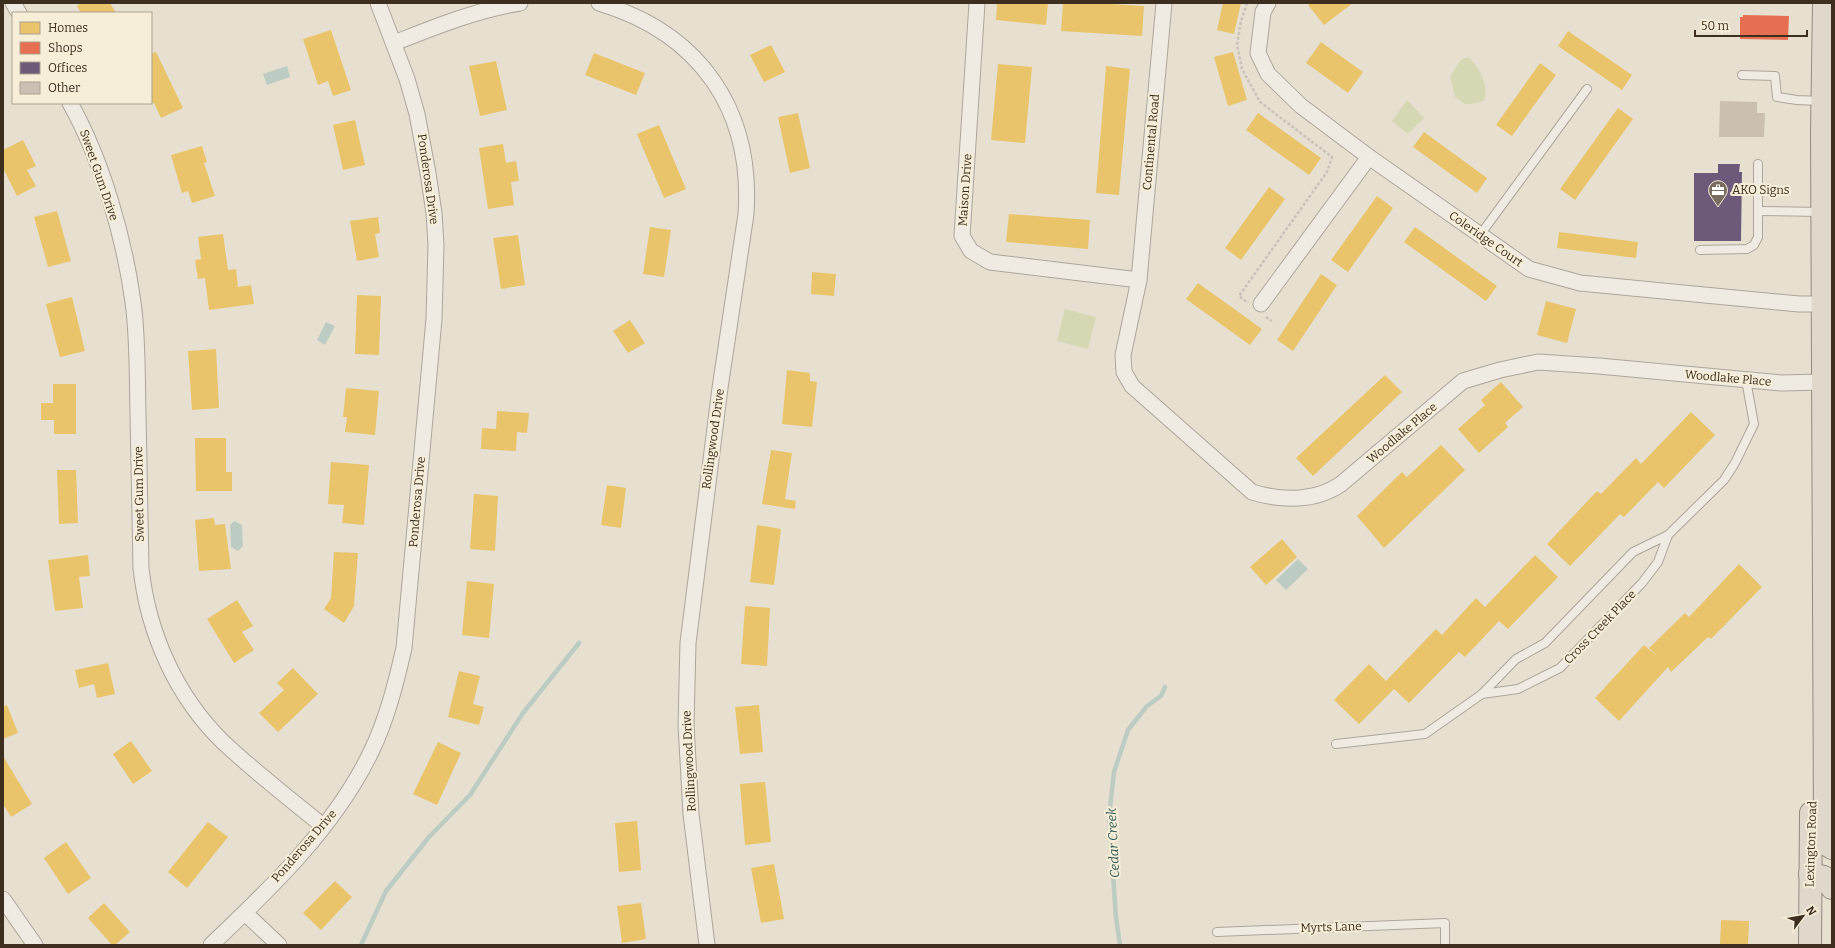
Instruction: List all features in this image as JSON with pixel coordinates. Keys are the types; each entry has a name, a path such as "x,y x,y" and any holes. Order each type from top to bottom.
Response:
{"highway":[{"name":"Lexington Road","path":"1810,945 1812,798 1828,780 1828,685 1822,382 1827,356 1823,304 1822,212 1827,100 1824,3"},
{"path":"1828,780 1825,838 1826,844 1832,848"},
{"path":"1810,874 1820,874 1832,888"}],"street":[{"path":"14,3 18,12"},
{"name":"Ponderosa Drive","path":"211,945 245,913 310,843 338,808 371,752 396,685 404,648 433,327 436,245 434,213 417,114 407,79 378,3"},
{"path":"394,43 464,16 500,6 520,3"},
{"name":"Rollingwood Drive","path":"599,3 621,9 651,24 678,41 699,62 715,82 726,101 734,121 746,169 748,194 746,214 720,388 688,643 686,725 691,814 707,945"},
{"name":"Maison Drive","path":"977,3 962,236 971,251 990,262 1139,280"},
{"name":"Continental Road","path":"1139,280 1164,3"},
{"name":"Coleridge Court","path":"1268,3 1263,12 1258,52 1268,74 1301,106 1369,157 1529,269 1580,283 1799,304 1823,304"},
{"name":"Sweet Gum Drive","path":"71,104 86,134 111,207 126,263 133,302 137,348 140,568 143,593 156,637 165,660 176,680 207,724 242,759 323,826"},
{"path":"1258,308 1369,157"},
{"name":"Woodlake Place","path":"1139,280 1123,355 1124,372 1132,386 1252,492 1271,498 1307,498 1330,492 1463,381 1500,370 1538,362 1599,366 1782,383 1822,382"},
{"path":"3,899 35,945"},
{"path":"245,913 279,945"}],"lane":[{"path":"1742,75 1775,76 1777,97 1797,100 1827,100"},
{"path":"1480,235 1587,89"},
{"path":"1700,250 1747,249 1754,245 1758,237 1758,164"},
{"path":"1758,211 1822,212"},
{"name":"Cross Creek Place","path":"1336,744 1426,734 1482,694 1516,659 1545,643 1633,552 1668,535 1724,480 1735,463 1754,424 1746,380"},
{"name":"Cross Creek Place","path":"1482,694 1518,689 1560,668 1642,583 1658,562 1668,535"},
{"name":"Myrts Lane","path":"1217,932 1445,923 1444,945"}],"path":[{"path":"1247,3 1241,21 1237,45 1242,69 1260,102 1332,157 1327,172 1239,296 1258,308 1272,321"}],"green space":[{"path":"1464,58 1469,58 1477,66 1483,78 1486,90 1483,101 1465,104 1455,97 1450,77 1459,62"},
{"path":"1407,100 1424,118 1408,134 1392,121"},
{"path":"1065,309 1096,317 1088,349 1057,341"}],"shaded area":[{"path":"287,66 290,77 267,85 263,74"},
{"path":"326,322 335,326 325,345 317,340"},
{"path":"234,521 242,525 243,546 238,551 231,547 230,525"},
{"path":"1298,559 1308,569 1286,590 1276,580"}],"building: Homes":[{"path":"81,3 110,3 115,12 80,12 77,6"},
{"path":"997,3 1048,3 1046,25 996,20"},
{"path":"1063,3 1096,3 1144,6 1142,36 1061,31"},
{"path":"1223,3 1241,3 1234,34 1217,30"},
{"path":"1311,3 1353,3 1324,25 1308,5"},
{"path":"331,30 351,90 333,96 328,81 318,85 303,39"},
{"path":"1568,31 1632,75 1622,90 1558,46"},
{"path":"1321,42 1363,72 1348,93 1306,63"},
{"path":"771,45 785,72 764,82 750,55"},
{"path":"156,52 183,108 161,118 154,103 152,104 152,54"},
{"path":"1233,52 1247,100 1228,106 1214,57"},
{"path":"594,53 645,73 636,95 585,75"},
{"path":"496,61 507,110 480,116 469,66"},
{"path":"1540,63 1556,75 1512,136 1496,125"},
{"path":"998,64 1032,67 1025,143 991,140"},
{"path":"1106,66 1130,69 1119,195 1096,193"},
{"path":"1618,108 1633,119 1575,200 1560,189"},
{"path":"798,113 810,168 790,173 778,117"},
{"path":"1258,113 1321,158 1309,175 1246,130"},
{"path":"355,120 365,165 343,170 333,125"},
{"path":"659,125 686,189 664,198 637,134"},
{"path":"1424,132 1487,178 1477,193 1413,147"},
{"path":"23,140 36,166 27,170 36,186 17,196 3,168 3,150"},
{"path":"503,144 506,163 516,161 519,181 511,182 514,205 488,209 479,148"},
{"path":"202,146 207,162 204,163 215,196 192,203 188,191 182,193 171,155"},
{"path":"1269,187 1285,199 1241,260 1225,248"},
{"path":"1377,196 1393,208 1348,272 1331,260"},
{"path":"57,211 71,261 48,267 34,217"},
{"path":"1009,214 1090,220 1088,249 1006,242"},
{"path":"378,217 380,233 375,234 379,257 357,261 350,221"},
{"path":"650,227 671,230 664,277 643,274"},
{"path":"1415,227 1497,286 1486,301 1404,242"},
{"path":"1559,232 1638,242 1636,258 1557,248"},
{"path":"223,234 228,270 236,269 238,287 251,285 254,304 209,310 205,278 198,279 195,260 201,259 198,237"},
{"path":"518,235 525,285 501,289 493,238"},
{"path":"812,272 836,274 834,296 811,294"},
{"path":"1321,274 1337,285 1293,351 1277,340"},
{"path":"1198,283 1262,329 1250,345 1186,299"},
{"path":"357,295 381,296 379,355 355,354"},
{"path":"72,297 85,351 60,357 46,304"},
{"path":"1546,301 1576,309 1567,343 1537,335"},
{"path":"630,320 645,343 628,353 613,331"},
{"path":"216,349 219,408 192,410 188,351"},
{"path":"787,370 810,373 810,381 817,382 812,427 782,424"},
{"path":"1385,375 1402,392 1313,476 1296,458"},
{"path":"1501,382 1523,407 1505,423 1508,427 1479,453 1458,429 1485,405 1481,400"},
{"path":"53,384 76,384 76,434 54,434 54,420 41,420 41,403 53,403"},
{"path":"346,388 379,391 375,435 345,432 347,417 343,417"},
{"path":"497,411 529,413 527,433 517,432 516,451 481,449 482,428 496,429"},
{"path":"1691,412 1715,435 1664,488 1658,482 1624,517 1620,514 1570,566 1547,544 1597,491 1601,494 1636,458 1641,464"},
{"path":"195,438 226,438 226,472 232,472 232,491 196,491"},
{"path":"1441,445 1465,470 1384,548 1357,516 1402,472 1407,477"},
{"path":"771,450 792,453 785,499 796,501 795,509 762,504"},
{"path":"331,462 369,465 364,525 342,523 344,505 328,504"},
{"path":"57,470 76,470 78,523 59,524"},
{"path":"607,485 626,488 621,528 601,525"},
{"path":"474,494 498,496 495,551 470,549"},
{"path":"214,518 215,525 225,524 231,569 199,571 195,520"},
{"path":"757,525 781,529 774,585 750,582"},
{"path":"1282,539 1297,557 1266,585 1250,567"},
{"path":"334,552 358,553 354,606 344,623 324,609 331,598"},
{"path":"88,555 90,576 79,577 83,608 55,611 48,560"},
{"path":"1535,555 1558,577 1508,629 1499,621 1465,657 1459,652 1409,703 1394,689 1359,724 1334,700 1369,664 1386,681 1436,629 1442,635 1476,598 1485,607"},
{"path":"1739,564 1762,587 1711,639 1708,637 1671,672 1668,667 1619,721 1595,698 1644,645 1658,657 1649,648 1685,613 1689,617"},
{"path":"467,581 494,584 489,638 462,635"},
{"path":"237,600 253,626 242,632 254,650 234,663 207,619"},
{"path":"745,606 770,608 767,666 741,664"},
{"path":"108,663 115,694 97,698 94,684 79,688 75,670"},
{"path":"293,668 318,694 278,732 259,713 284,690 277,683"},
{"path":"459,671 480,676 473,704 484,707 479,725 448,717"},
{"path":"7,705 18,733 3,739 3,707"},
{"path":"759,705 763,752 740,754 735,707"},
{"path":"131,741 152,771 133,784 113,754"},
{"path":"438,742 461,753 437,805 413,794"},
{"path":"3,756 32,804 11,817 3,804"},
{"path":"765,782 771,842 745,845 740,784"},
{"path":"637,821 641,870 619,872 615,823"},
{"path":"208,822 228,837 187,888 168,872"},
{"path":"66,842 91,878 68,894 44,858"},
{"path":"774,864 784,919 761,923 751,868"},
{"path":"335,881 352,897 321,930 303,913"},
{"path":"104,903 130,932 115,945 112,945 88,918"},
{"path":"641,903 646,939 622,943 617,906"},
{"path":"1721,920 1749,921 1748,945 1720,945"}],"building: Shops":[{"path":"1743,15 1789,16 1788,40 1740,39 1740,17 1743,17"}],"building: Offices":[{"name":"AKO Signs","path":"1718,164 1740,164 1739,172 1742,172 1741,241 1694,241 1694,173 1718,173"}],"building: Other":[{"path":"1720,101 1757,102 1757,113 1765,113 1764,137 1719,137"}],"waterway":[{"path":"361,945 386,891 429,837 470,795 523,713 579,643"},
{"name":"Cedar Creek","path":"1120,945 1116,918 1109,816 1114,772 1128,730 1147,706 1161,696 1165,687"}],"place":[{"name":"AKO Signs","path":"1718,207"}]}
